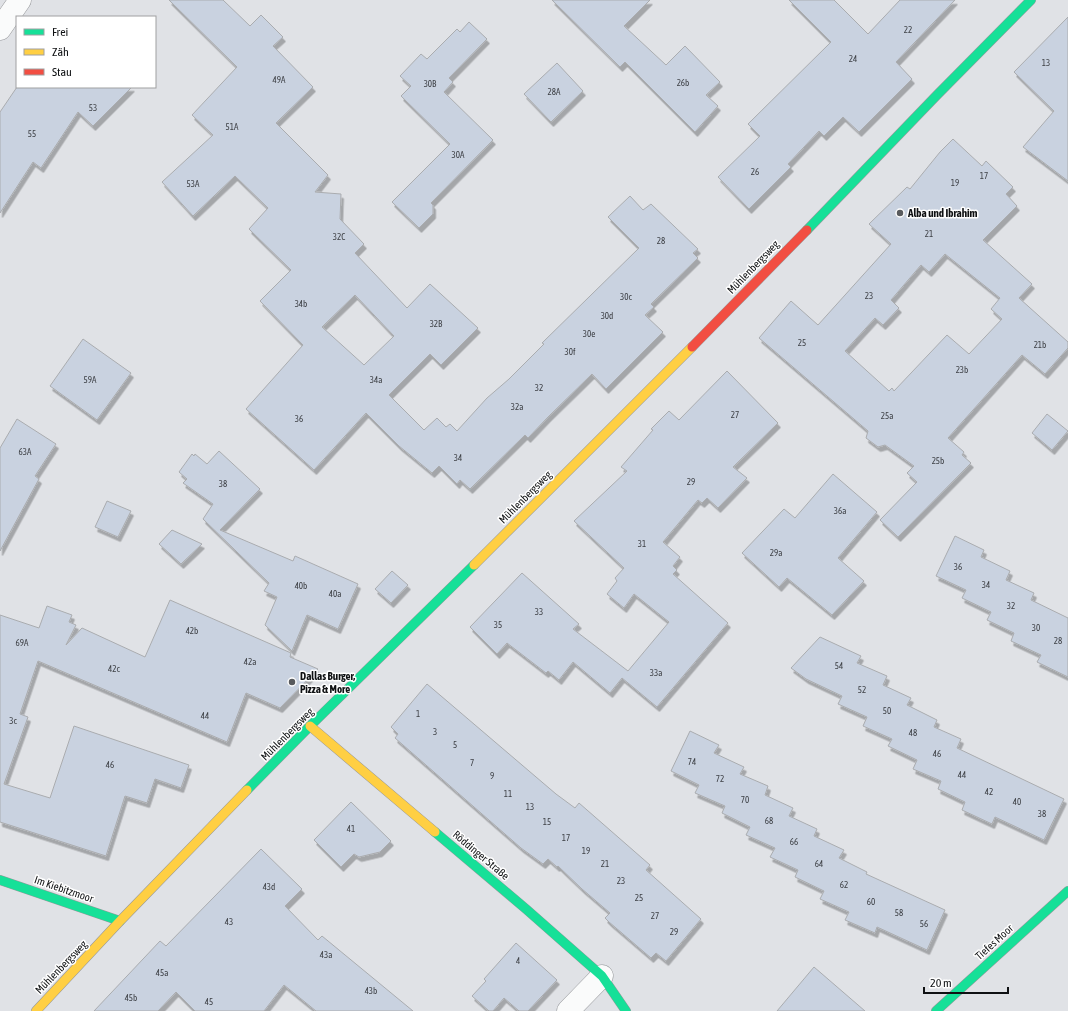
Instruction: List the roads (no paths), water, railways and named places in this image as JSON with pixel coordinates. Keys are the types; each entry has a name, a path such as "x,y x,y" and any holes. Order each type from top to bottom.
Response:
{"street":[{"path":"0,30 20,0"},
{"name":"Mühlenbergsweg","path":"36,1011 120,921 310,726 555,485 715,324 1031,0"},
{"name":"Röddinger Straße","path":"310,726 526,909 602,976 626,1011"},
{"name":"Im Kiebitzmoor","path":"0,880 120,921"},
{"name":"Tiefes Moor","path":"936,1011 1068,891"},
{"path":"568,1011 602,976"}],"place":[{"name":"Alba und Ibrahim","path":"900,213"},
{"name":"Dallas Burger, Pizza & More","path":"292,682"}]}
